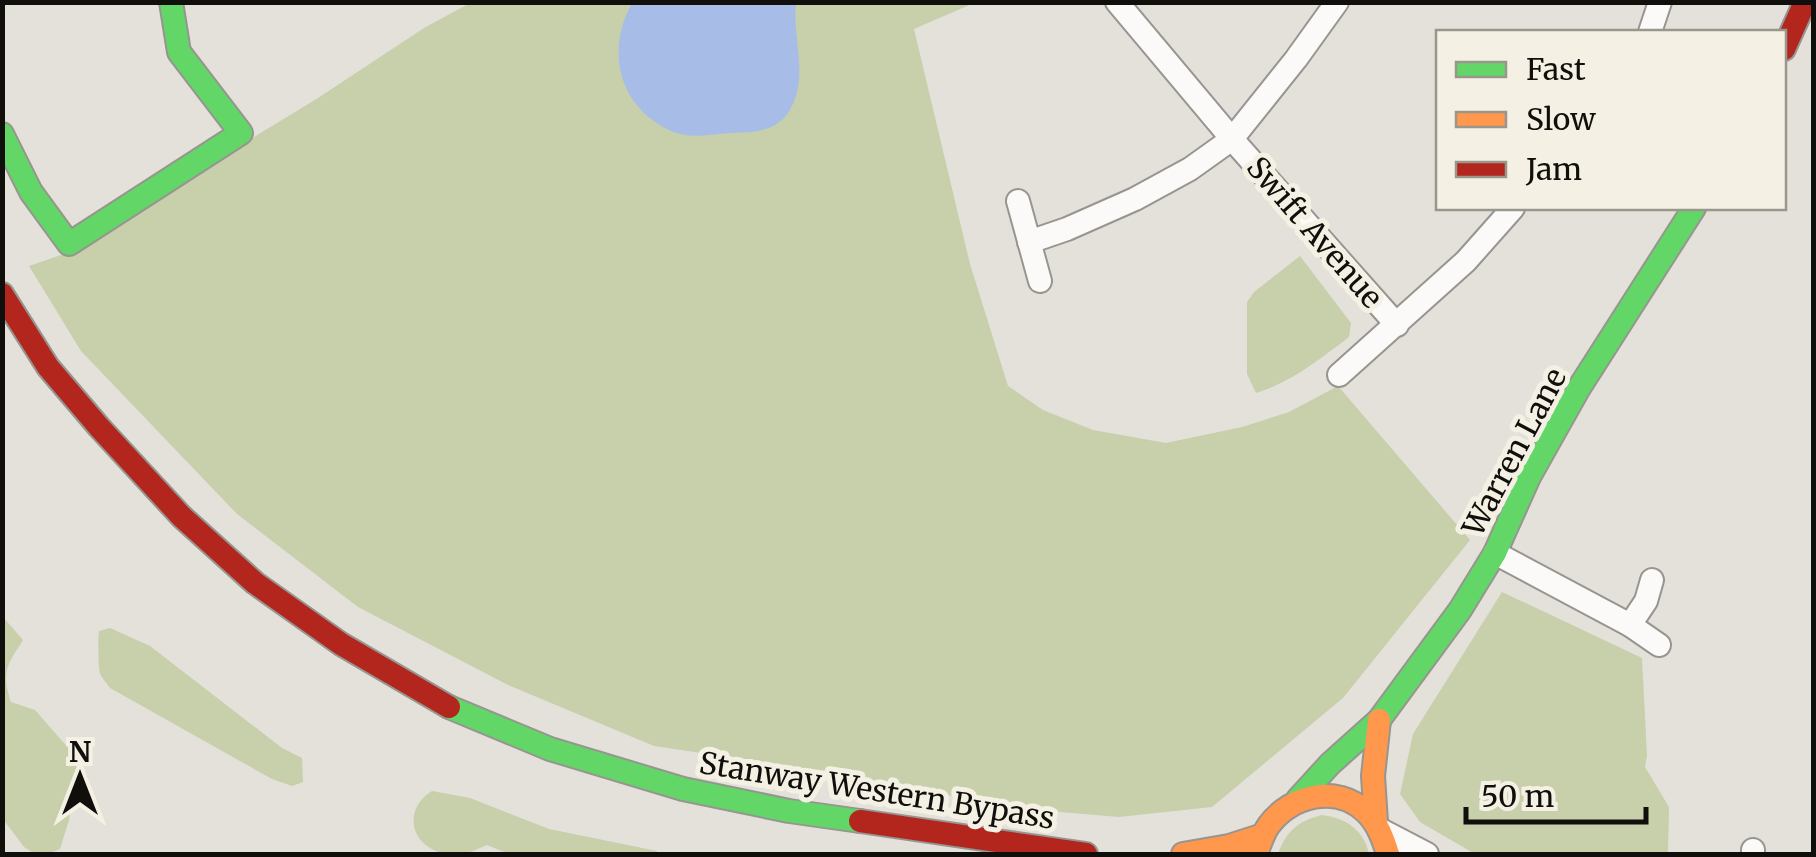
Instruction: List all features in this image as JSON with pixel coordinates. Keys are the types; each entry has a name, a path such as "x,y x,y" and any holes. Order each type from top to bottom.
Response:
{"street":[{"path":"2,134 36,203 70,244 240,134 179,52 171,2"},
{"name":"Swift Avenue","path":"1117,2 1396,324"},
{"path":"1029,242 1135,199 1190,169 1232,138 1337,2"},
{"path":"1651,30 1660,2"},
{"path":"1786,45 1805,2"},
{"path":"1018,201 1040,281"},
{"path":"1338,375 1466,261 1511,210"},
{"name":"Warren Lane","path":"1258,846 1269,821 1298,799 1330,764 1380,720 1460,610 1495,553 1529,477 1579,388 1693,210"},
{"name":"Stanway Western Bypass","path":"2,294 48,367 98,428 181,516 255,582 341,644 450,707 550,749 683,789 789,811 1086,854"},
{"path":"1495,553 1630,625 1659,645"},
{"path":"1630,625 1646,602 1652,580"},
{"name":"Warren Lane","path":"1380,720 1374,776 1378,826 1388,854"},
{"path":"1298,799 1332,796 1349,801 1378,826 1427,854"},
{"path":"1183,854 1229,846 1258,846"}],"green space":[{"path":"470,3 974,3 914,29 970,264 1008,386 1043,410 1093,430 1166,443 1242,427 1289,412 1338,386 1470,540 1343,698 1212,807 1119,817 1025,809 654,746 508,685 358,607 237,514 81,351 29,266 61,255"},
{"path":"1300,256 1351,323 1349,337 1294,376 1256,393 1247,374 1247,302"},
{"path":"1502,592 1642,658 1645,767 1669,807 1668,854 1475,854 1420,822 1400,794 1413,734"},
{"path":"2,616 23,640 7,669 11,702 35,710 88,777 75,784 60,849 48,854 35,854 24,847 3,819"},
{"path":"110,628 150,646 282,748 302,758 303,782 292,786 272,779 110,688 100,673 98,646 99,631"},
{"path":"432,791 470,798 549,829 657,854 509,854 487,845 458,855 435,851 414,828 416,808"},
{"path":"1322,815 1353,827 1369,854 1278,854 1294,828"}],"water":[{"path":"632,3 796,3 799,82 786,116 757,131 697,136 676,133 651,119 629,94 619,65 620,34"}],"traffic: fast":[{"path":"2,134 31,192 69,244 241,133 179,52 171,2"},
{"path":"1298,799 1379,720 1460,610 1495,553 1529,477 1579,388 1693,210"},
{"path":"449,707 550,749 683,789 860,821"}],"traffic: slow":[{"path":"1376,822 1373,776 1379,720"},
{"path":"1256,854 1267,828 1289,806 1328,796 1354,803 1366,812 1380,831 1388,854"},
{"path":"1183,854 1260,836"}],"traffic: jam":[{"path":"1786,45 1805,2"},
{"path":"2,294 48,367 181,516 255,583 341,644 449,707"},
{"path":"860,821 1086,854"}]}
